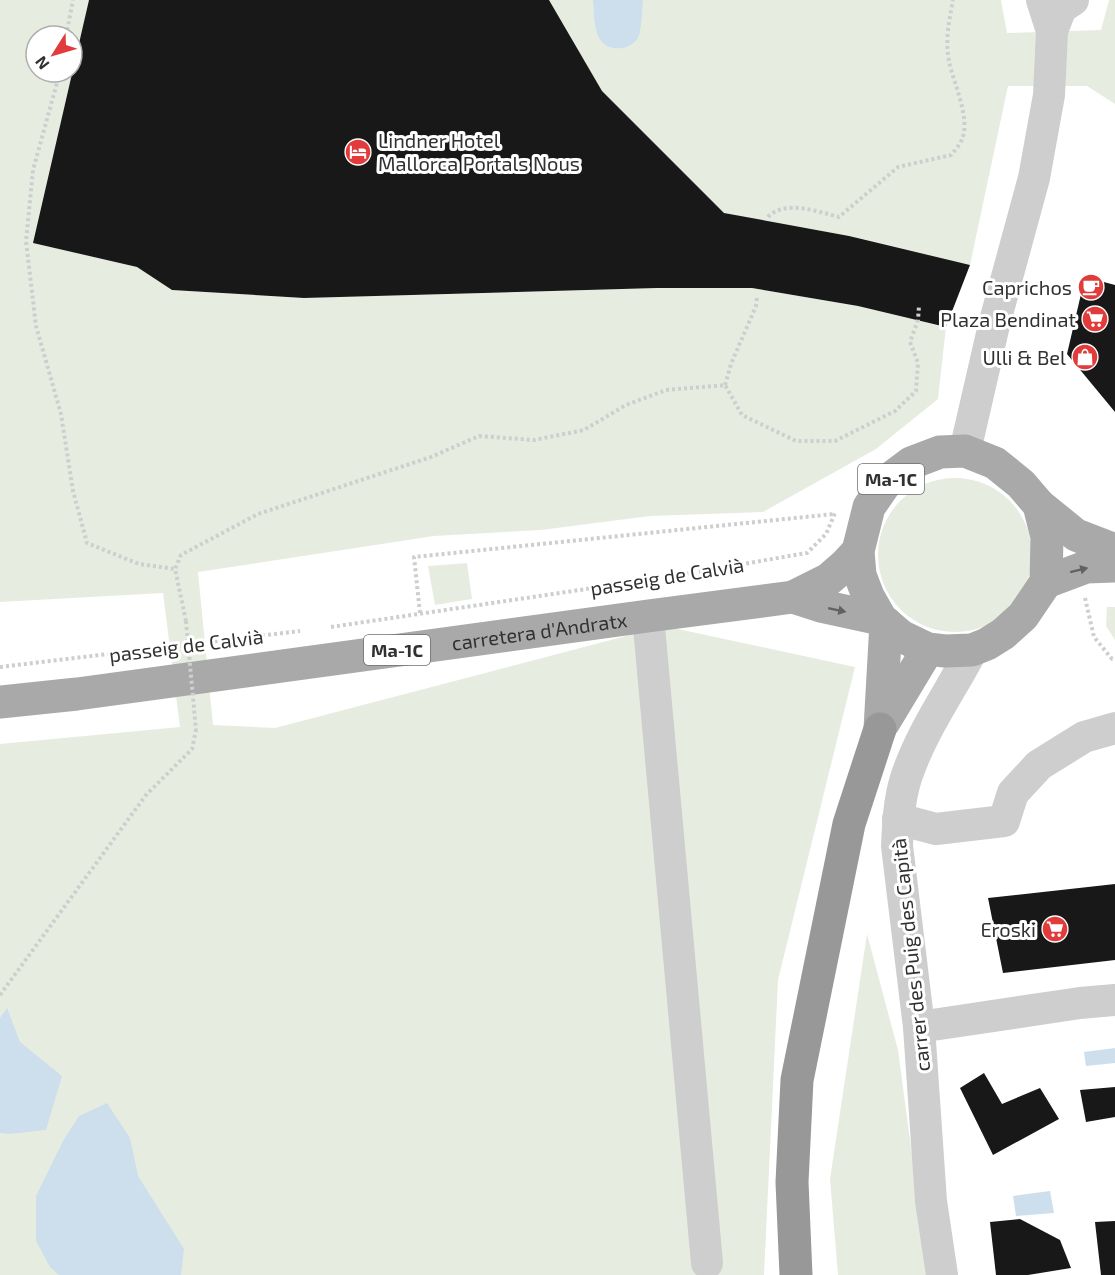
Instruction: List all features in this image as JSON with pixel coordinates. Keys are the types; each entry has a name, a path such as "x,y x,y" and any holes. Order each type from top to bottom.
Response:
{"highway":[{"path":"796,1275 792,1182 797,1080 849,824 880,729"}],"main road":[{"name":"Ma-1C","path":"1039,506 1047,537 1046,582 1036,593 1023,616 1004,634 987,644 972,650 928,649 902,636 884,621 868,596 860,575 858,551 869,507 888,481 911,463 940,452 965,452 995,463 1021,484 1039,506 1076,535 1115,550"},
{"name":"carretera d'Andratx","path":"0,702 77,694 793,597 829,579 858,551"},
{"path":"1046,582 1101,567"},
{"name":"carretera d'Andratx","path":"793,597 884,621"},
{"path":"880,729 884,621"},
{"path":"880,729 915,667 928,649"}],"street":[{"path":"1042,0 1052,31"},
{"path":"965,452 994,325 1034,178 1049,95 1052,31 1061,8 1073,0"},
{"path":"648,615 707,1263"},
{"name":"carrer des Puig des Capità","path":"942,1275 931,1201 919,1027 897,846 898,819 906,779 924,735 972,650"},
{"path":"898,819 936,829 1004,821 1013,793 1039,765 1084,737 1115,729"},
{"path":"919,1027 1080,1003 1115,1000"}],"path":[{"path":"68,24 73,0"},
{"path":"768,218 772,213 784,208 839,216 898,167 951,155 962,139 964,128 948,51 947,34 953,0"},
{"path":"57,84 33,170 26,241 36,326 61,414 73,491 87,543 139,564 175,569"},
{"path":"757,298 756,306 730,364 725,385 742,415 796,441 835,441 895,411 916,391 918,363 910,342 918,320 919,306"},
{"path":"0,996 146,795 192,749 196,730 186,621 175,569 181,555 258,514 432,457 479,436 534,440 584,430 626,405 666,390 725,385"},
{"name":"passeig de Calvià","path":"325,628 667,577 807,553 826,534 834,514 841,505"},
{"path":"420,613 414,557 834,514"},
{"path":"1101,567 1082,588 1094,637 1112,659 1115,659"},
{"name":"passeig de Calvià","path":"0,667 302,631"}],"shaded area":[{"path":"0,0 89,0 84,24 24,24 24,84 70,84 34,243 137,267 172,290 304,298 657,288 752,288 858,306 946,327 938,399 876,449 763,512 650,516 541,530 434,536 198,572 213,725 275,728 664,626 855,667 778,980 764,1275 0,1275 0,744 180,727 163,593 0,602"},
{"path":"549,0 1001,0 1007,33 1101,30 1109,0 1115,0 1115,104 1087,86 1008,86 970,265 724,213 602,91"},
{"path":"955,478 970,479 985,484 1010,500 1026,525 1031,540 1031,570 1026,585 1010,610 985,626 970,631 955,632 940,631 925,626 900,610 884,585 879,570 878,555 879,540 884,525 900,500 925,484 940,479"},
{"path":"467,563 472,599 435,605 428,566"},
{"path":"1107,607 1115,607 1115,640 1106,626"},
{"path":"867,934 898,1050 928,1275 838,1275 830,1179"}],"water":[{"path":"593,0 643,0 640,30 635,42 625,47 613,48 600,40 595,25"},
{"path":"7,1008 20,1042 62,1076 46,1130 0,1133 0,1018"},
{"path":"1115,1048 1115,1063 1086,1066 1084,1052"},
{"path":"107,1103 130,1138 138,1176 184,1249 181,1275 59,1275 50,1267 36,1241 36,1196 63,1141 79,1116"},
{"path":"1050,1191 1054,1213 1016,1216 1013,1196"}],"building":[{"name":"Lindner Hotel Mallorca Portals Nous","path":"89,0 549,0 602,91 724,213 849,236 970,265 946,327 858,306 752,288 657,288 304,298 172,290 137,267 33,243 70,84 84,84 83,24"},
{"name":"Plaza Bendinat","path":"1085,277 1115,285 1115,412 1067,354"},
{"name":"Eroski","path":"1115,884 1115,960 1003,973 988,898"},
{"path":"984,1073 1002,1104 1040,1088 1059,1119 993,1155 960,1088"},
{"path":"1115,1087 1115,1117 1086,1122 1080,1090"},
{"path":"1020,1219 1060,1240 1071,1268 1028,1275 996,1275 990,1222"},
{"path":"1115,1221 1115,1275 1101,1275 1095,1222"}],"place":[{"name":"Lindner Hotel Mallorca Portals Nous","path":"358,152"},
{"name":"Caprichos","path":"1091,287"},
{"name":"Plaza Bendinat","path":"1095,319"},
{"name":"Ulli & Bel","path":"1085,357"},
{"name":"Eroski","path":"1055,929"}]}
